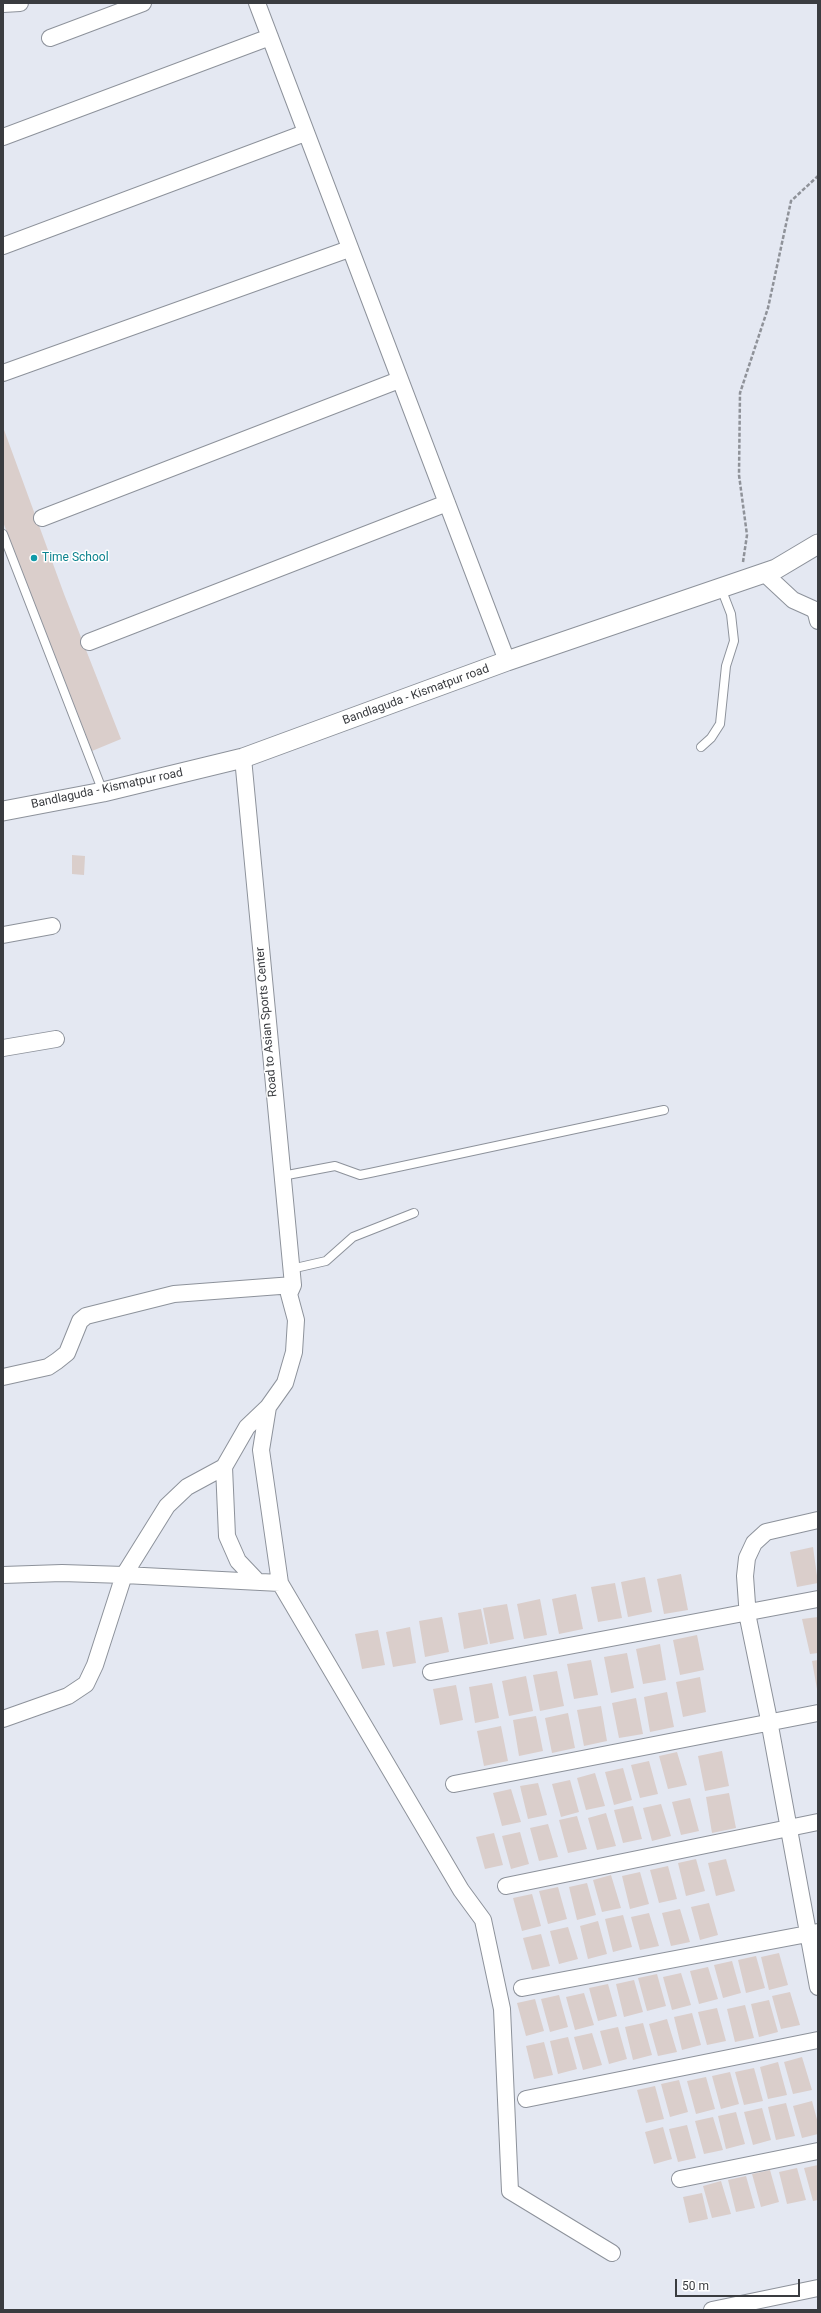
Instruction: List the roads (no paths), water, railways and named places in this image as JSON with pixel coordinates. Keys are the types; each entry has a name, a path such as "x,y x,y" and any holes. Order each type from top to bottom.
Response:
{"street":[{"path":"3,4 20,3"},
{"path":"50,38 142,3"},
{"path":"257,3 305,133 507,661"},
{"path":"3,137 270,37"},
{"path":"3,246 305,133"},
{"path":"3,373 349,248"},
{"path":"42,518 399,380"},
{"path":"89,642 447,503"},
{"name":"Bandlaguda - Kismatpur road","path":"3,811 103,792 243,758 507,661 776,569 818,544"},
{"path":"764,573 793,600 813,609 816,613 818,621"},
{"name":"Road to Asian Sports Center","path":"243,758 293,1285 289,1294 296,1320 294,1352 285,1383 268,1407"},
{"path":"3,935 52,926"},
{"path":"3,1048 56,1039"},
{"path":"3,1377 48,1367 57,1361 67,1352 80,1321 86,1316 174,1294 293,1285"},
{"path":"3,1719 68,1696 86,1684 94,1665 124,1575 167,1506 187,1487 224,1467 247,1427 268,1407"},
{"path":"268,1407 261,1450 280,1583 461,1890 483,1920 502,2009 510,2191 612,2253"},
{"path":"224,1467 227,1536 238,1561 258,1582"},
{"path":"818,1520 766,1532 754,1543 747,1558 745,1576 747,1612 789,1828 813,1933 818,1987"},
{"path":"3,1575 62,1573 280,1583"},
{"path":"431,1672 818,1599"},
{"path":"454,1784 818,1713"},
{"path":"506,1886 818,1822"},
{"path":"522,1988 813,1933"},
{"path":"526,2099 818,2040"},
{"path":"680,2180 818,2151"},
{"path":"712,2310 818,2288"}],"lane":[{"path":"3,534 103,792"},
{"path":"700,747 711,738 720,724 726,666 734,642 731,614 721,588"},
{"path":"282,1176 335,1166 360,1175 664,1110"},
{"path":"291,1269 326,1261 332,1258 353,1237 414,1213"}],"place":[{"name":"Time School","path":"34,558"}]}
